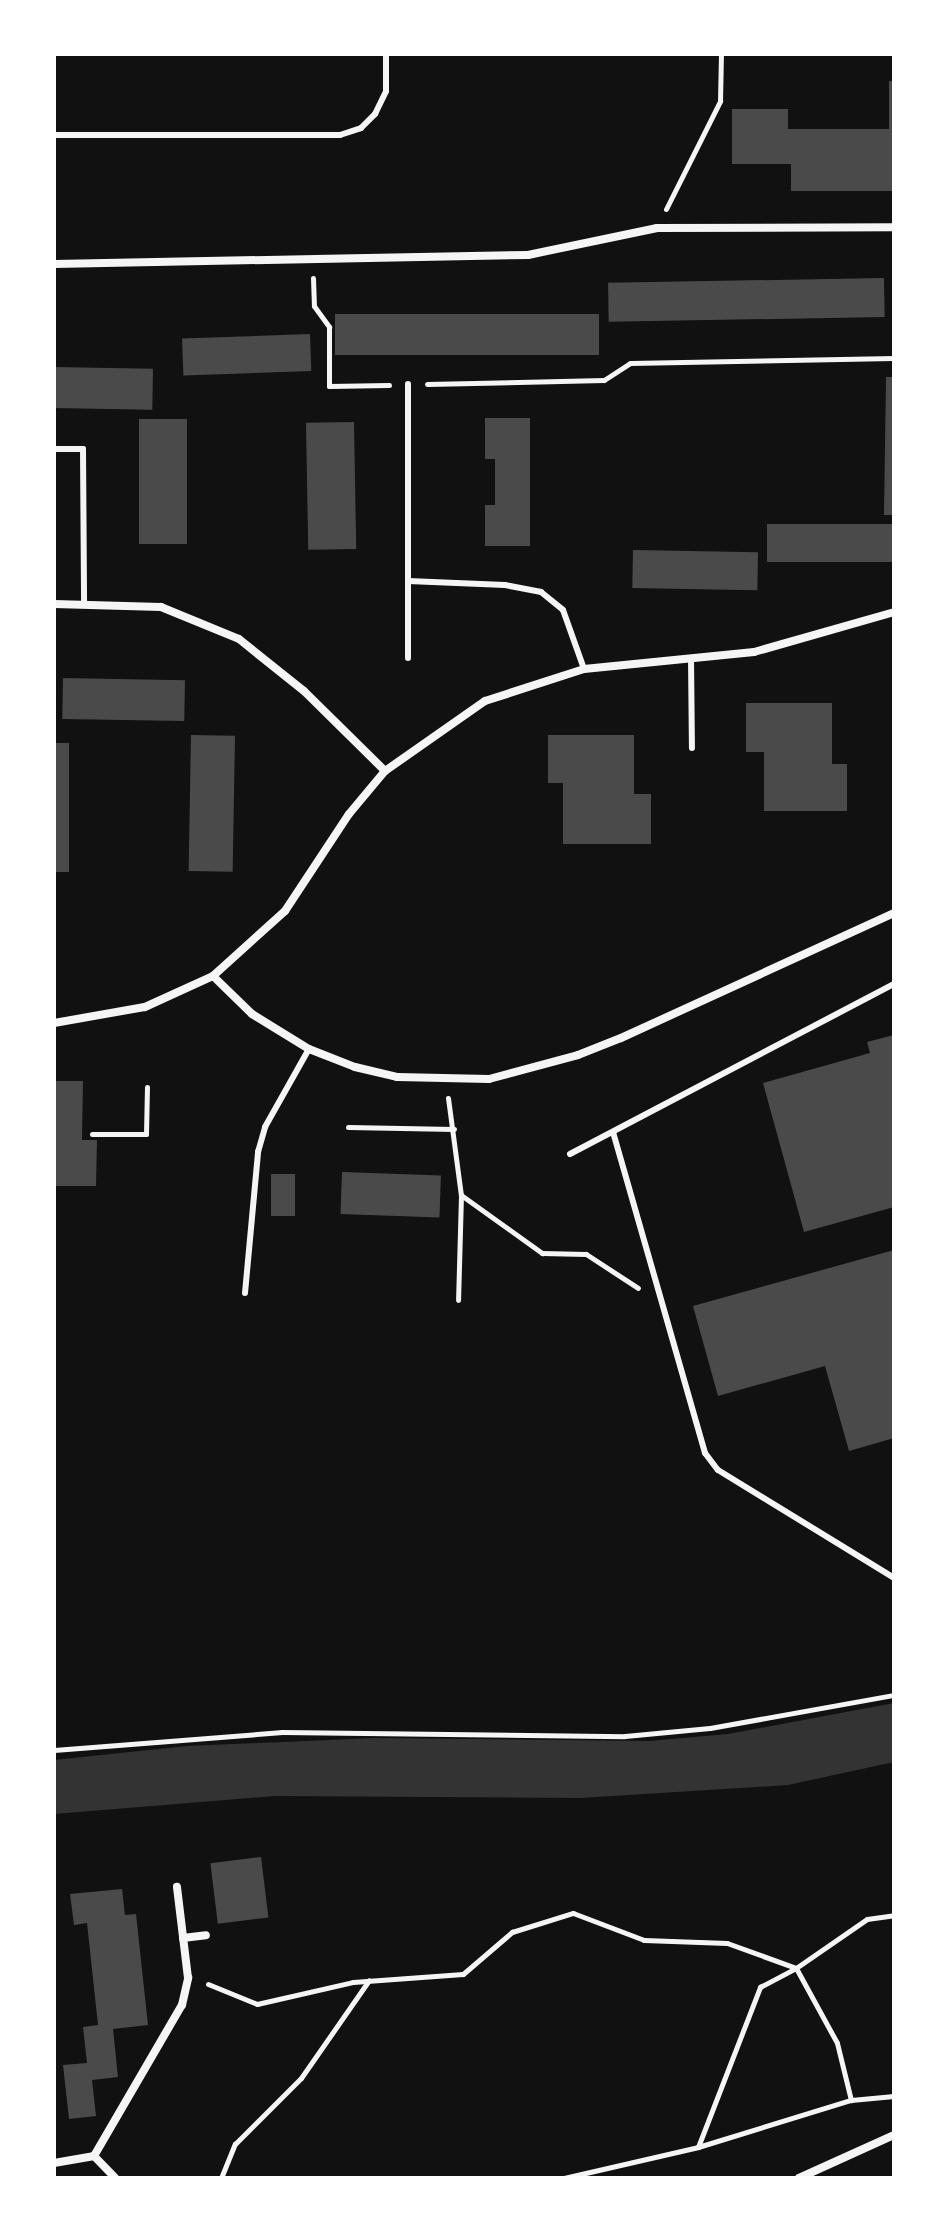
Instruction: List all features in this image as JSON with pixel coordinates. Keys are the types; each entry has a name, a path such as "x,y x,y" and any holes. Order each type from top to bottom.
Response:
{"street":[{"path":"54,264 528,255 657,228 894,227"},
{"path":"54,604 161,607 239,639 304,691 385,771"},
{"path":"54,1023 145,1007 213,976 285,911 349,814 385,771 485,701 584,669 778,647 894,612"},
{"path":"213,976 252,1014 309,1049 355,1067 445,1081 489,1079 578,1055 894,913"},
{"path":"54,2163 94,2156 182,2005 188,1978 177,1887"},
{"path":"183,1938 206,1935"},
{"path":"799,2178 893,2138"},
{"path":"94,2156 115,2178"}],"lane":[{"path":"54,135 340,135 361,128 375,114 386,91 386,54"},
{"path":"408,384 408,658"},
{"path":"54,449 83,449 84,604"},
{"path":"408,581 505,585 541,592 563,610 584,669"},
{"path":"691,658 692,748"},
{"path":"570,1154 894,984"},
{"path":"245,1293 258,1152 265,1127 309,1049"},
{"path":"613,1132 705,1453 718,1470 894,1578"}],"path":[{"path":"657,228 720,101 721,54"},
{"path":"312,261 314,306 329,327 329,386 604,380 630,363 894,358"},
{"path":"445,1081 461,1195 458,1300"},
{"path":"92,1134 146,1134 147,1087"},
{"path":"348,1127 454,1129"},
{"path":"461,1195 542,1253 586,1254 632,1288 657,1288"},
{"path":"54,1750 282,1732 625,1736 710,1728 894,1695"},
{"path":"232,1990 257,2004 369,1980 463,1974 512,1932 573,1913 644,1940 727,1943 796,1968 837,2043 851,2100"},
{"path":"698,2147 760,1987 796,1968 867,1919 894,1915"},
{"path":"221,2178 235,2144 301,2078 369,1980"},
{"path":"564,2178 698,2147 851,2100 894,2096"},
{"path":"580,2174 592,2178"}],"shaded area":[{"path":"894,1703 894,1762 788,1785 580,1798 275,1796 54,1814 54,1760 187,1746 374,1738 649,1741 728,1734"}],"building":[{"path":"889,81 894,81 894,191 791,191 791,164 732,164 732,109 788,109 788,129 889,129"},
{"path":"884,278 885,317 609,322 608,283"},
{"path":"335,314 599,314 599,355 335,355"},
{"path":"310,334 311,371 183,375 182,338"},
{"path":"54,367 153,369 152,410 54,408"},
{"path":"886,377 894,377 894,515 884,515"},
{"path":"485,418 530,418 530,546 485,546 485,505 495,505 495,459 485,459"},
{"path":"139,419 187,419 187,544 139,544"},
{"path":"354,422 356,549 308,550 306,423"},
{"path":"767,524 894,524 894,562 767,562"},
{"path":"633,550 758,552 757,590 632,588"},
{"path":"63,678 185,680 184,721 62,719"},
{"path":"746,703 832,703 832,764 847,764 847,811 764,811 764,752 746,752"},
{"path":"191,735 235,736 233,872 189,871"},
{"path":"548,735 634,735 634,794 651,794 651,844 563,844 563,783 548,783"},
{"path":"54,743 69,743 69,872 54,872"},
{"path":"894,1035 894,1207 804,1232 763,1083 870,1053 867,1042"},
{"path":"54,1081 83,1081 82,1140 97,1140 96,1186 54,1186"},
{"path":"342,1172 441,1175 439,1217 341,1214"},
{"path":"271,1174 295,1174 295,1216 271,1216"},
{"path":"894,1250 894,1438 849,1451 825,1366 718,1396 693,1306"},
{"path":"261,1857 268,1918 218,1924 210,1863"},
{"path":"122,1889 125,1915 136,1914 148,2025 113,2029 118,2077 92,2080 96,2116 69,2119 63,2065 87,2063 83,2027 98,2025 87,1923 74,1925 70,1894"}]}
